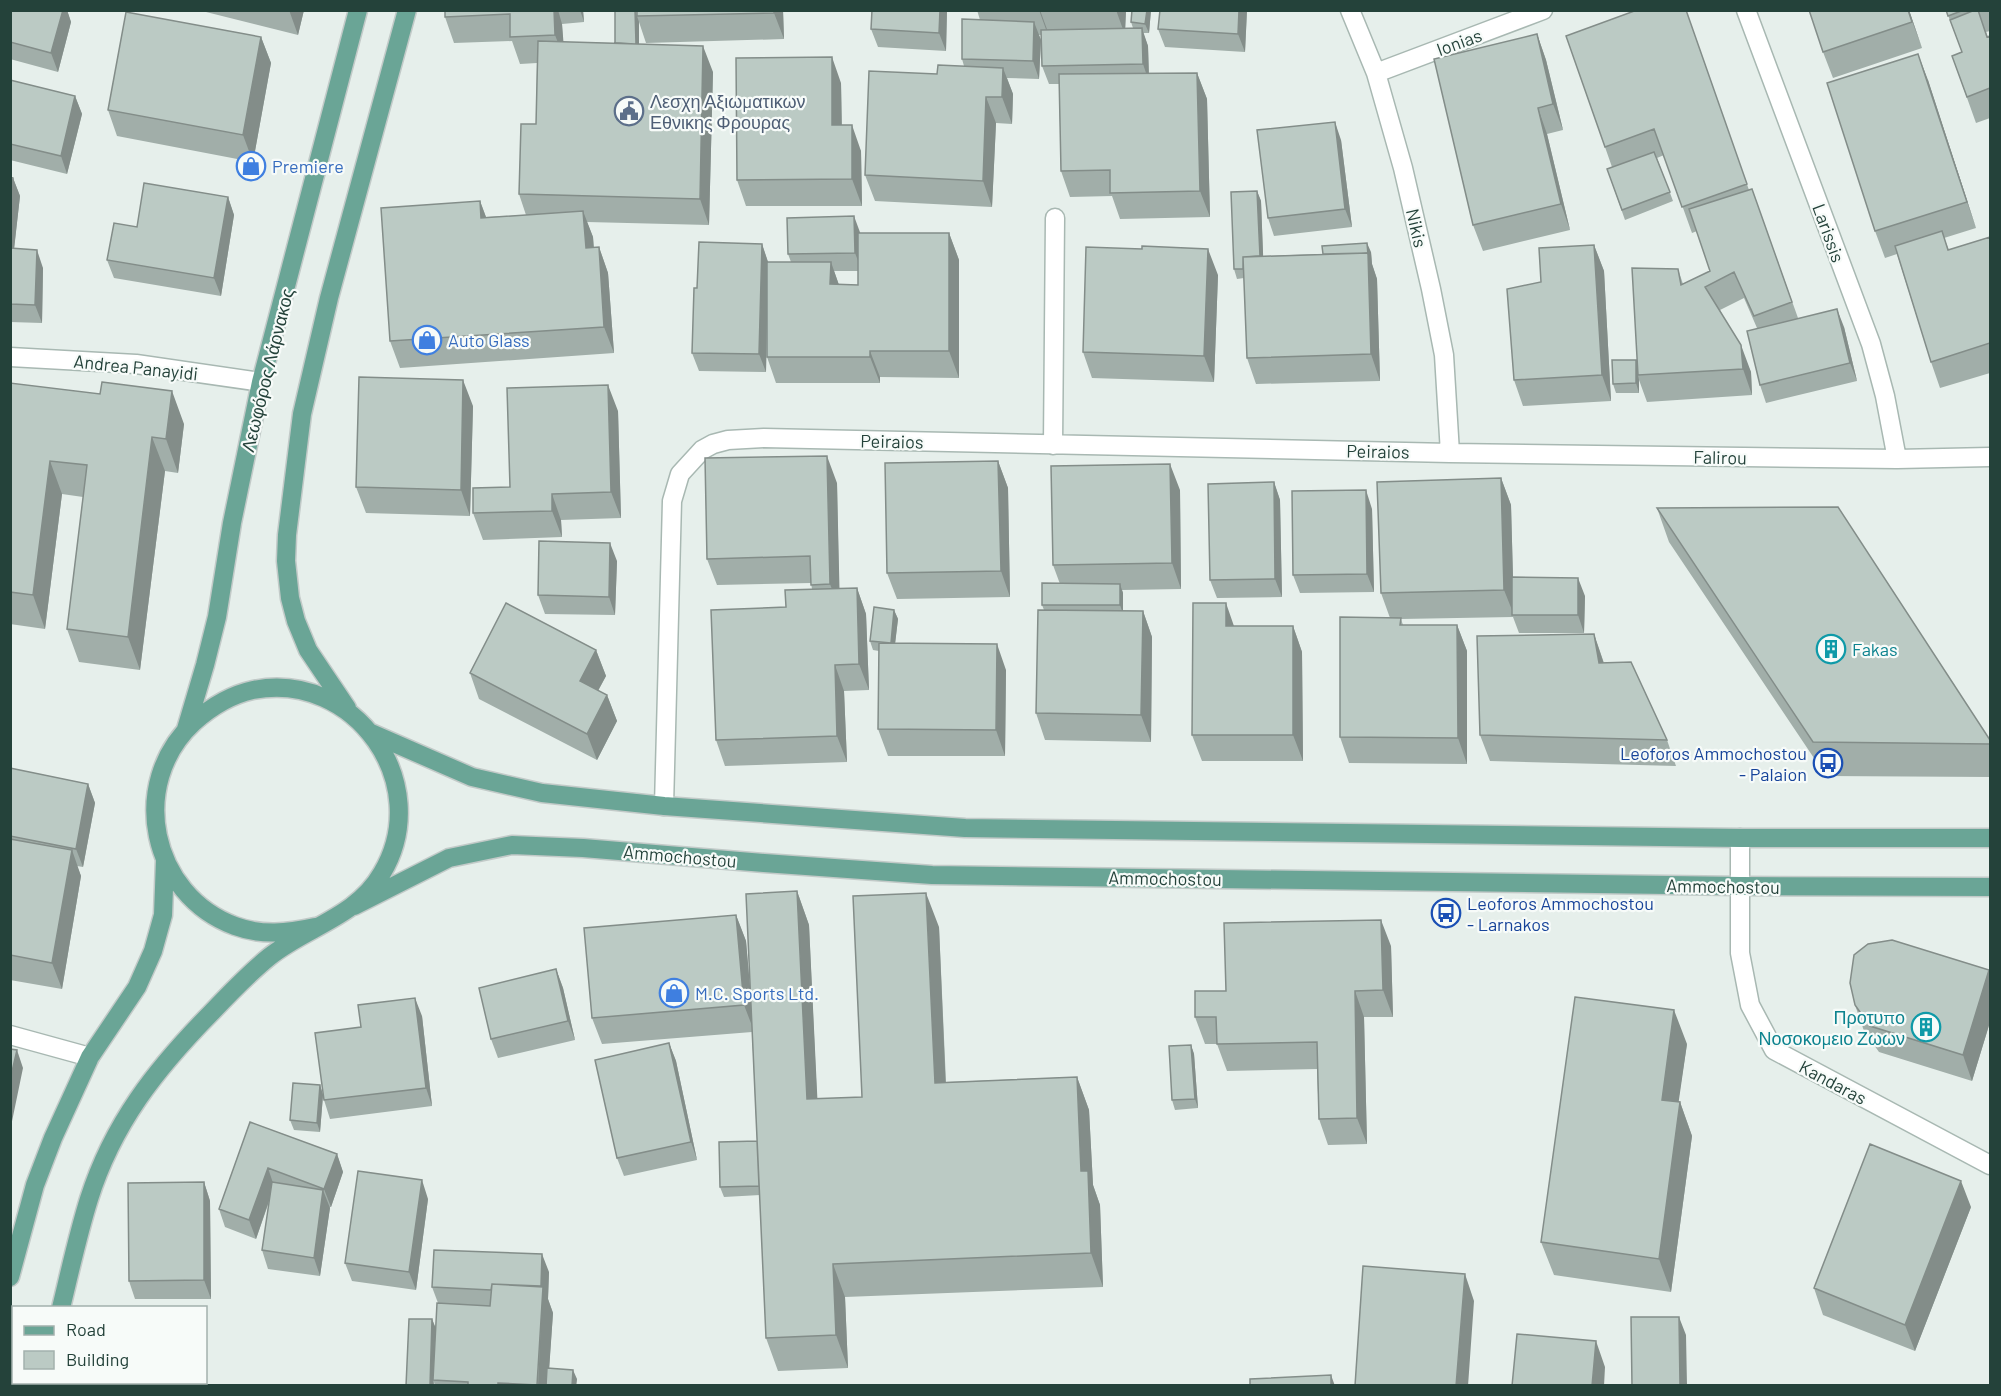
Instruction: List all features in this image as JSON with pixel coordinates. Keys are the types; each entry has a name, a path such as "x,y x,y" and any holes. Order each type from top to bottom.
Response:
{"main road":[{"name":"Λεωφόρος Λάρνακος","path":"185,730 205,666 217,617 232,523 261,382 358,10"},
{"name":"Λεωφόρος Λάρνακος","path":"352,715 308,650 296,621 290,598 286,561 287,534 303,414 326,309 407,10"},
{"name":"Λεωφόρος Λάρνακος","path":"278,688 299,690 339,705 352,715 372,733 383,751 392,770 397,791 399,812 392,855 382,874 369,891 354,906 333,920 288,933 262,932 236,926 213,915 191,898 165,860 158,838 155,816 156,793 161,770 171,749 185,730 208,710 235,695 255,690 278,688"},
{"path":"372,733 472,777 542,793 664,806 965,828 1740,838 1990,838"},
{"name":"Ammochostou","path":"354,906 449,858 512,845 583,848 932,875 1740,886 1990,887"},
{"name":"Λεωφόρος Λάρνακος","path":"10,1277 35,1185 53,1138 90,1057 137,987 153,951 163,915 165,860"},
{"name":"Λεωφόρος Λάρνακος","path":"62,1306 89,1197 117,1131 143,1089 174,1051 235,988 270,956 315,927"}],"street":[{"name":"Nikis","path":"1350,10 1376,73 1403,168 1442,344 1450,453"},
{"name":"Ionias","path":"1376,73 1543,10"},
{"name":"Larissis","path":"1746,10 1871,344 1897,459"},
{"path":"1053,445 1055,218"},
{"name":"Andrea Panayidi","path":"10,357 136,364 261,382"},
{"name":"Peiraios","path":"664,806 672,501 680,474 702,450 728,440 764,438 1450,453"},
{"name":"Falirou","path":"1450,453 1897,459 1990,457"},
{"name":"Kandaras","path":"1740,838 1740,953 1750,1005 1774,1050 1990,1165"},
{"path":"10,1035 90,1057"}],"building":[{"path":"10,10 63,10 51,53 10,42"},
{"path":"445,10 554,10 555,35 510,37 510,14 445,17"},
{"path":"615,10 635,10 636,44 615,43"},
{"path":"637,10 774,10 774,13 637,16"},
{"path":"872,10 940,10 939,33 871,29"},
{"path":"1132,10 1147,10 1145,24 1131,22"},
{"path":"1160,10 1239,10 1238,34 1158,29"},
{"path":"1637,10 1686,10 1747,184 1682,207 1654,129 1605,147 1566,36"},
{"path":"1809,10 1908,10 1912,22 1823,52"},
{"path":"1946,10 1964,10 1948,16"},
{"path":"1978,10 1987,37 1990,36 1990,88 1967,97 1952,56 1962,52 1950,20"},
{"path":"126,12 261,37 243,135 108,110"},
{"path":"962,19 1034,22 1033,61 962,59"},
{"path":"1142,28 1143,64 1042,66 1041,30"},
{"path":"1537,34 1553,104 1538,108 1561,204 1473,225 1434,59"},
{"name":"Λεσχη Αξιωματικων Εθνικης Φρουρας","path":"538,41 703,46 700,199 519,194 521,124 536,124"},
{"path":"1918,54 1967,202 1875,231 1827,83"},
{"path":"832,57 832,125 852,125 852,179 737,180 736,58"},
{"path":"938,65 1003,68 1002,97 986,97 983,181 865,175 869,71 937,74"},
{"path":"1197,73 1200,191 1110,193 1110,170 1061,171 1059,74"},
{"path":"10,80 75,96 61,156 10,144"},
{"path":"1335,122 1345,209 1268,218 1257,130"},
{"path":"1654,152 1670,192 1622,210 1607,169"},
{"path":"10,177 13,178 10,201"},
{"path":"144,183 228,197 214,278 107,260 114,223 137,227"},
{"path":"1752,189 1792,302 1754,316 1734,272 1705,287 1741,345 1743,369 1638,375 1632,268 1678,269 1681,285 1710,271 1689,209"},
{"path":"1257,191 1260,256 1243,257 1243,269 1234,269 1231,192"},
{"path":"480,201 481,218 583,211 586,248 599,247 604,327 390,341 381,208"},
{"path":"854,216 855,253 788,254 787,218"},
{"path":"1942,231 1948,250 1990,237 1990,343 1931,362 1895,246"},
{"path":"858,233 949,233 949,351 870,351 870,357 767,357 767,262 831,262 830,284 858,285"},
{"path":"699,242 762,244 759,354 692,353 694,288 697,288"},
{"path":"1367,243 1368,253 1323,254 1322,246"},
{"path":"1594,245 1602,375 1514,380 1507,289 1541,282 1539,248"},
{"path":"1142,246 1208,249 1204,356 1083,352 1086,247 1142,249"},
{"path":"10,248 37,250 35,305 10,304"},
{"path":"1368,253 1371,354 1247,358 1243,257"},
{"path":"1837,309 1850,363 1760,385 1747,331"},
{"path":"1612,360 1636,360 1636,383 1613,384"},
{"path":"359,377 463,380 461,490 356,487"},
{"path":"102,382 172,391 166,439 152,437 128,637 67,629 87,465 50,461 33,595 10,592 10,383 100,394"},
{"path":"608,385 611,492 552,494 552,511 473,513 473,488 510,487 507,388"},
{"path":"827,456 830,584 811,585 810,556 707,559 705,458"},
{"path":"998,461 1001,571 887,573 885,463"},
{"path":"1170,464 1172,563 1053,565 1051,466"},
{"path":"1501,478 1504,590 1381,593 1377,482"},
{"path":"1274,482 1275,579 1210,580 1208,484"},
{"path":"1366,490 1367,574 1293,575 1292,491"},
{"name":"Fakas","path":"1838,507 1990,740 1990,744 1813,742 1657,508"},
{"path":"539,541 610,543 609,597 538,595"},
{"path":"1512,577 1578,578 1578,615 1512,615"},
{"path":"1042,583 1120,584 1120,605 1042,605"},
{"path":"857,588 859,664 835,665 837,736 716,740 711,610 786,607 785,590"},
{"path":"506,603 596,650 580,681 607,695 587,734 470,673"},
{"path":"1193,603 1226,603 1226,626 1293,626 1293,735 1192,735"},
{"path":"874,607 894,610 891,643 870,641"},
{"path":"1038,610 1143,611 1141,715 1036,713"},
{"path":"1340,617 1401,618 1400,625 1457,625 1458,738 1340,737"},
{"path":"1594,634 1599,663 1631,662 1667,740 1480,735 1477,636"},
{"path":"879,643 997,644 996,730 878,729"},
{"path":"10,768 88,784 76,849 10,836"},
{"path":"10,839 72,850 52,963 10,955"},
{"path":"797,891 807,1099 862,1097 853,896 926,893 935,1083 1077,1077 1081,1171 1088,1171 1091,1253 833,1264 836,1335 766,1338 746,894"},
{"name":"M.C. Sports Ltd.","path":"736,915 744,1005 592,1018 584,928"},
{"path":"1381,920 1383,990 1355,991 1357,1118 1319,1119 1317,1042 1217,1044 1216,1017 1195,1017 1195,991 1226,991 1224,923"},
{"name":"Προτυπο Νοσοκομειο Ζωων","path":"1892,940 1989,970 1963,1055 1870,1026 1855,1005 1850,983 1854,955 1868,944"},
{"path":"556,969 568,1021 491,1039 479,988"},
{"path":"1575,997 1674,1010 1662,1100 1680,1102 1659,1259 1541,1242"},
{"path":"415,998 426,1088 324,1100 315,1033 361,1027 358,1005"},
{"path":"669,1043 691,1142 617,1158 595,1060"},
{"path":"1191,1045 1195,1099 1172,1100 1169,1046"},
{"path":"10,1049 17,1050 10,1080"},
{"path":"293,1083 320,1085 317,1123 290,1120"},
{"path":"250,1122 337,1154 324,1189 268,1168 249,1220 219,1209"},
{"path":"757,1141 759,1186 720,1187 719,1142"},
{"path":"1870,1144 1961,1181 1905,1325 1814,1288"},
{"path":"358,1171 422,1180 409,1272 345,1263"},
{"path":"204,1182 204,1280 129,1281 128,1183"},
{"path":"272,1182 323,1190 314,1258 262,1250"},
{"path":"434,1250 542,1254 541,1286 492,1284 491,1290 432,1287"},
{"path":"1363,1266 1465,1274 1456,1386 1355,1386"},
{"path":"492,1284 543,1287 537,1385 498,1383 498,1386 468,1386 468,1382 433,1380 437,1303 490,1306"},
{"path":"1631,1317 1679,1317 1680,1386 1632,1386"},
{"path":"409,1319 432,1319 430,1386 406,1386"},
{"path":"1517,1334 1596,1341 1592,1386 1512,1386"},
{"path":"547,1368 573,1370 572,1386 546,1386"},
{"path":"1331,1375 1331,1386 1250,1386 1250,1379"}],"place":[{"name":"Λεσχη Αξιωματικων Εθνικης Φρουρας","path":"629,111"},
{"name":"Premiere","path":"251,166"},
{"name":"Auto Glass","path":"427,340"},
{"name":"Fakas","path":"1831,649"},
{"name":"Leoforos Ammochostou - Palaion","path":"1828,763"},
{"name":"Leoforos Ammochostou - Larnakos","path":"1446,913"},
{"name":"M.C. Sports Ltd.","path":"674,993"},
{"name":"Προτυπο Νοσοκομειο Ζωων","path":"1926,1027"}]}
